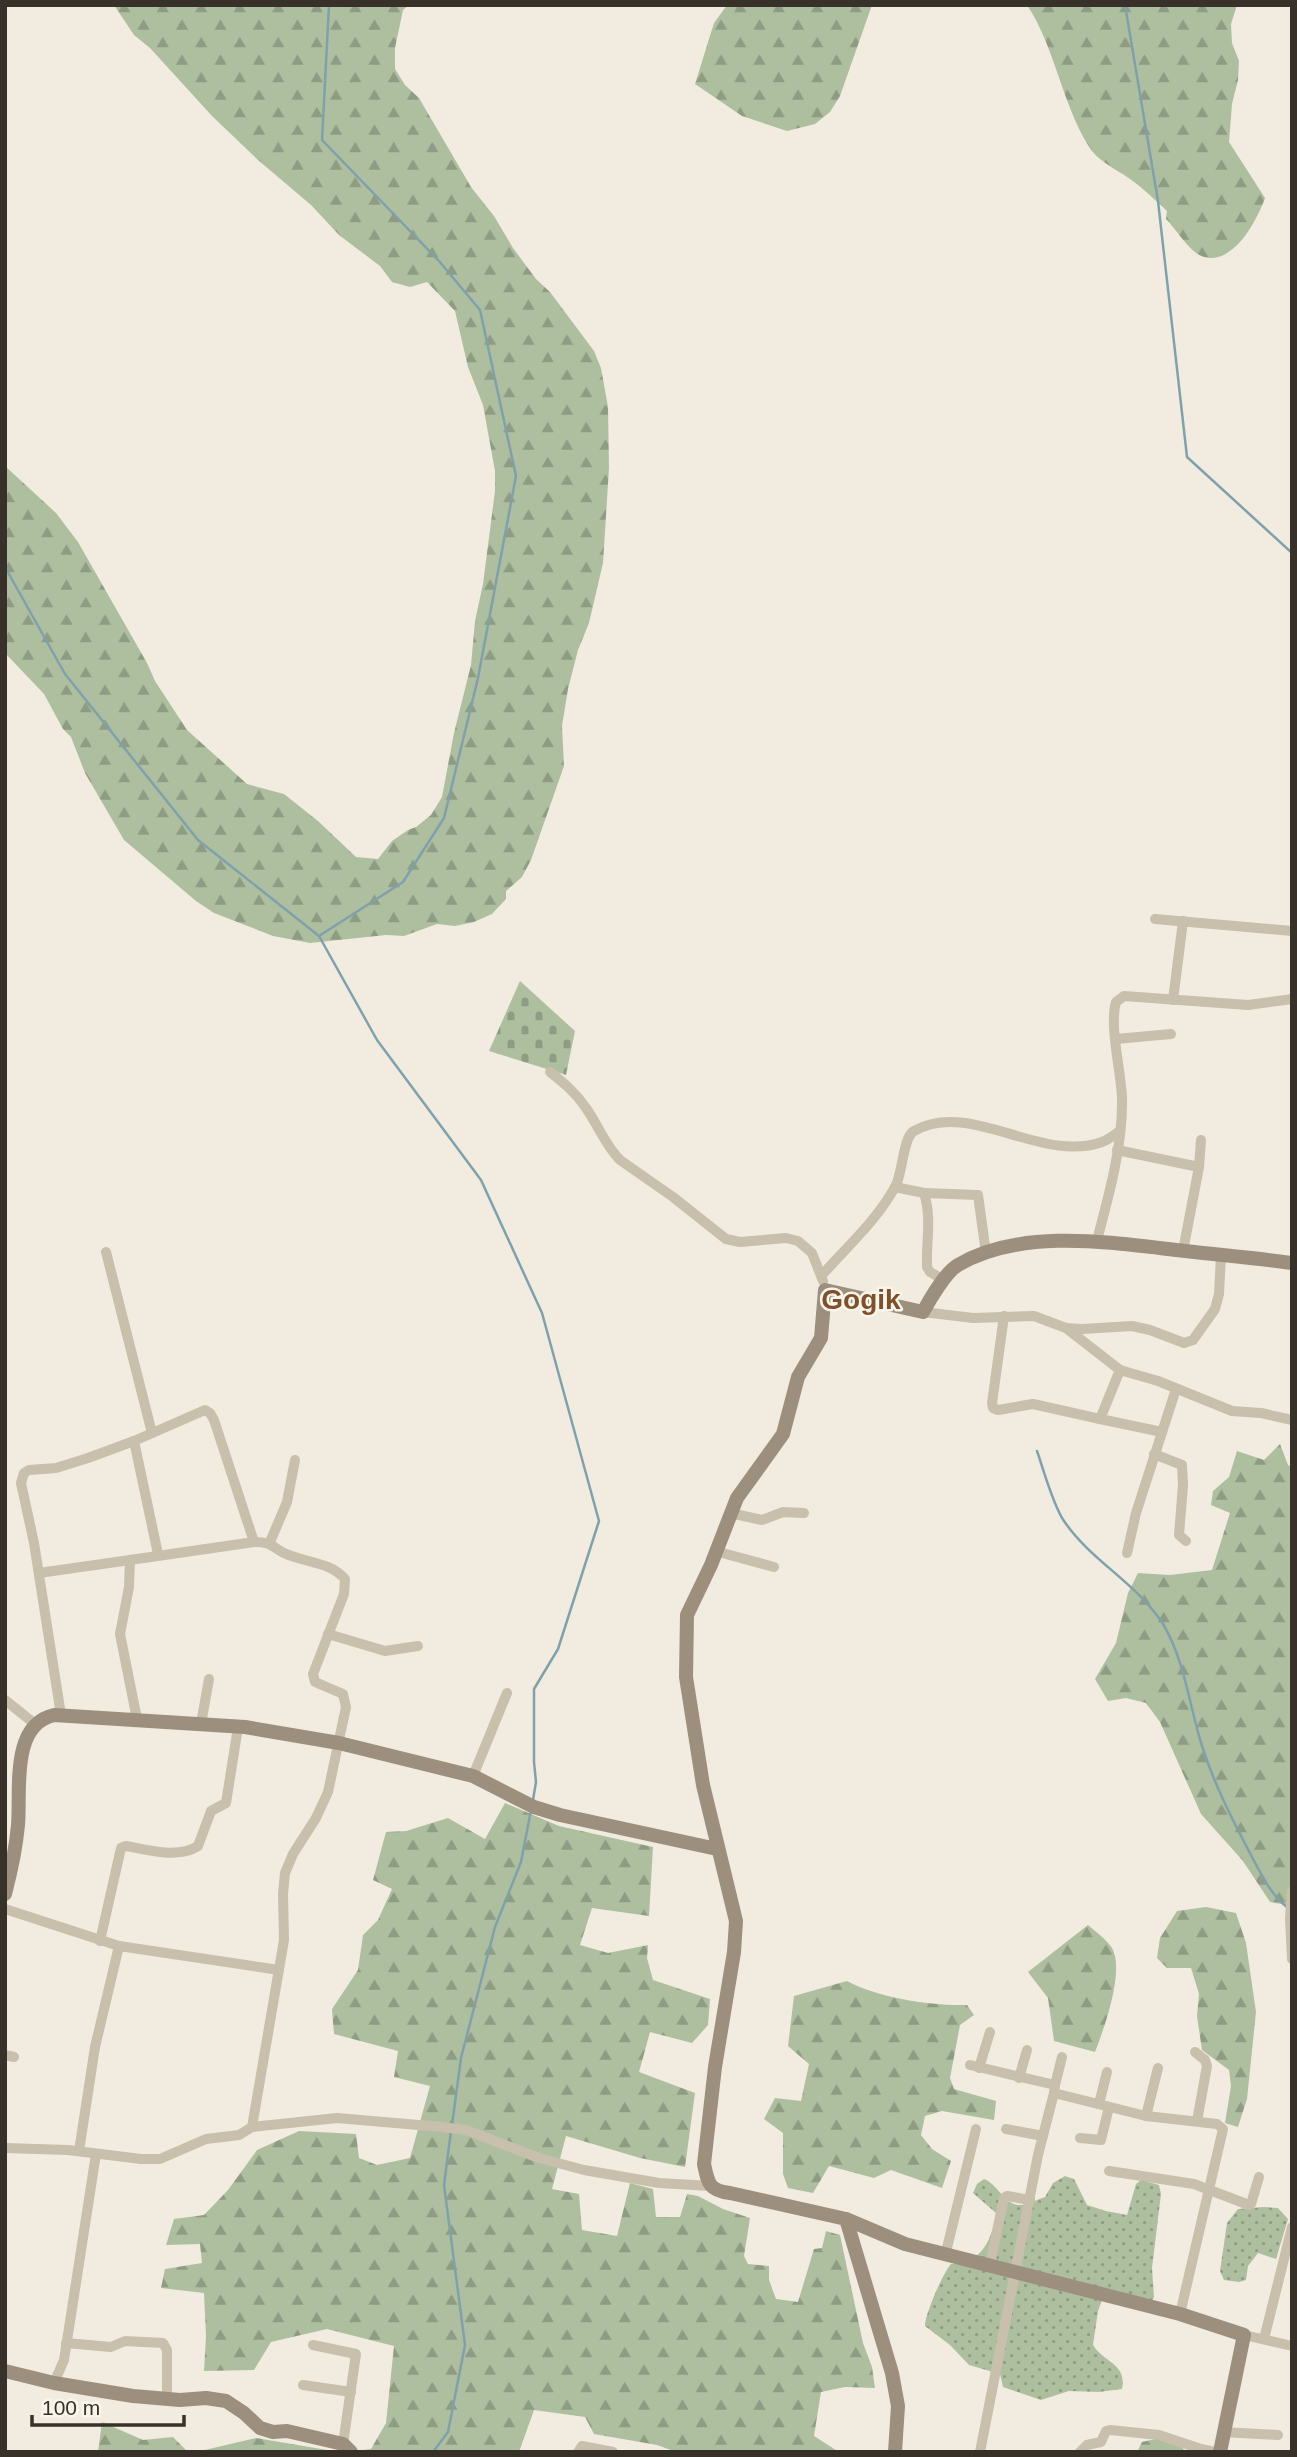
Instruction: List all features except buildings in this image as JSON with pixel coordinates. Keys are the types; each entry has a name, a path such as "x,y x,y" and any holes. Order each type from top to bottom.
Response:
{"street":[{"path":"1155,919 1292,932"},
{"path":"1173,1000 1183,921"},
{"path":"1097,1240 1120,1131 1122,1099 1113,1017 1119,998 1136,996 1248,1005 1292,999"},
{"path":"1116,1039 1171,1034"},
{"path":"550,1072 570,1087 620,1160 726,1239 740,1242 786,1238 798,1241 812,1253 822,1275 825,1290 821,1338 798,1377 783,1434 745,1485 730,1513 687,1615 687,1677 703,1785 734,1910 736,1932 715,2067 704,2164 711,2186 717,2192 846,2219 905,2244 1016,2270 1180,2314 1244,2335 1292,2346"},
{"path":"822,1275 895,1187 902,1171 907,1139 912,1132 939,1123 963,1122 1036,1142 1073,1146 1103,1142 1120,1131"},
{"path":"1183,1251 1199,1167 1201,1140"},
{"path":"1117,1150 1199,1167"},
{"path":"895,1187 924,1193 978,1195 986,1253"},
{"path":"924,1193 929,1224 927,1267 930,1272 944,1280"},
{"path":"923,1312 949,1272 958,1265 1008,1247 1097,1240 1292,1264"},
{"path":"106,1252 152,1433"},
{"path":"1066,1328 1132,1326 1184,1343 1193,1340 1215,1309 1219,1294 1221,1255"},
{"path":"825,1290 923,1312 973,1318 1034,1316 1066,1328 1120,1370 1232,1411 1261,1413 1292,1420"},
{"path":"1004,1316 992,1397 993,1408 998,1410 1033,1404 1162,1432"},
{"path":"1100,1419 1120,1370"},
{"path":"1127,1553 1132,1524 1176,1390"},
{"path":"61,1715 39,1573 21,1483 24,1473 56,1468 134,1441 205,1410 210,1413 254,1542"},
{"path":"134,1441 158,1555"},
{"path":"1154,1454 1182,1465 1179,1535 1186,1541"},
{"path":"270,1542 288,1502 295,1460"},
{"path":"730,1513 762,1520 783,1512 804,1513"},
{"path":"39,1573 254,1542 270,1542 285,1553 335,1570 345,1579 344,1594 315,1668 314,1679 315,1682 345,1696 346,1707 335,1767 323,1804 293,1854 285,1873 285,1925 252,2127"},
{"path":"715,1551 774,1567"},
{"path":"130,1560 129,1587 120,1634 137,1719"},
{"path":"328,1634 386,1651 418,1646"},
{"path":"201,1724 209,1679"},
{"path":"473,1776 507,1693"},
{"path":"5,1700 35,1724"},
{"path":"5,1894 16,1841 20,1768 27,1737 35,1724 47,1716 61,1715 238,1727 339,1743 473,1776 530,1805 560,1815 717,1849"},
{"path":"100,1941 121,1848 126,1846 168,1853 198,1846 211,1811 226,1803 238,1727"},
{"path":"1292,1891 1292,1959"},
{"path":"5,1909 119,1946 279,1970"},
{"path":"79,2151 95,2047 119,1946"},
{"path":"990,2032 975,2066 1104,2106 1146,2116 1217,2124 1223,2129 1180,2314"},
{"path":"1019,2078 1027,2050"},
{"path":"1195,2052 1205,2060 1207,2066 1197,2121"},
{"path":"980,2452 1043,2136 1062,2057"},
{"path":"1146,2116 1158,2068"},
{"path":"1080,2138 1101,2140 1107,2072"},
{"path":"5,2148 79,2151 160,2159 206,2139 239,2135 252,2127 337,2118 466,2130 539,2158 584,2170 659,2183 711,2186"},
{"path":"946,2252 976,2129"},
{"path":"1006,2129 1043,2136"},
{"path":"54,2383 62,2368 96,2154"},
{"path":"1110,2171 1194,2184 1251,2205 1259,2177"},
{"path":"990,2264 1004,2198 1007,2196 1030,2200"},
{"path":"846,2219 893,2381 898,2422 895,2452"},
{"path":"1264,2339 1292,2227"},
{"path":"1080,2452 1087,2445 1102,2441 1106,2431 1110,2430 1159,2435 1217,2452 1244,2335"},
{"path":"66,2343 111,2347 125,2341 163,2343 167,2350 167,2399"},
{"path":"5,2371 54,2383 133,2396 226,2401 260,2428 273,2432 287,2431 347,2448 356,2354 313,2345"},
{"path":"303,2385 351,2392"},
{"path":"1223,2432 1278,2435"},
{"path":"578,2452 582,2446 612,2452"}],"green space":[{"path":"114,5 409,5 403,10 395,48 395,69 405,85 419,98 471,187 494,216 513,248 594,351 601,368 608,407 609,468 603,563 589,623 578,650 568,689 562,726 564,766 531,860 522,877 506,891 506,899 492,914 474,922 455,926 437,924 404,936 386,935 310,943 273,936 214,913 124,840 85,773 71,737 63,729 44,694 5,653 5,466 56,513 78,542 155,681 187,730 247,784 284,794 356,857 378,859 392,841 431,815 442,797 471,665 495,491 495,471 483,405 468,367 455,311 427,282 410,287 392,282 380,266 339,235 311,205 212,116 150,48 134,35"},
{"path":"727,5 872,5 840,96 830,112 815,124 787,131 742,116 695,84 714,23"},
{"path":"1027,5 1237,5 1231,24 1232,43 1239,61 1238,80 1232,104 1229,142 1265,198 1250,228 1234,248 1215,258 1199,255 1166,219 1167,211 1140,186 1092,151 1079,129 1044,38"},
{"path":"520,981 575,1031 566,1075 489,1051"},
{"path":"1280,1444 1288,1465 1292,1467 1292,1906 1270,1902 1243,1861 1201,1814 1160,1722 1146,1703 1126,1698 1108,1701 1095,1679 1116,1643 1128,1593 1138,1573 1170,1575 1212,1570 1230,1513 1211,1505 1213,1491 1229,1477 1237,1451 1264,1460"},
{"path":"505,1803 559,1826 653,1847 649,1916 592,1908 580,1945 608,1953 648,1945 647,1958 653,1980 710,1999 708,2025 692,2043 650,2032 639,2072 695,2093 685,2167 640,2158 566,2136 552,2189 579,2194 582,2230 617,2236 630,2183 653,2189 656,2217 680,2217 687,2194 750,2218 744,2256 748,2264 769,2266 769,2280 776,2299 798,2302 814,2249 822,2248 826,2231 840,2235 875,2388 845,2387 821,2392 814,2436 839,2452 676,2452 657,2445 594,2434 585,2417 534,2410 519,2452 347,2452 371,2449 386,2423 394,2346 327,2329 271,2342 254,2370 204,2371 204,2293 161,2288 165,2269 202,2263 200,2244 166,2245 174,2219 204,2215 228,2190 257,2150 299,2131 356,2134 359,2158 377,2165 410,2158 430,2086 394,2077 398,2051 334,2034 332,2009 358,1970 363,1935 378,1920 392,1889 373,1880 386,1832 406,1831 448,1818 485,1839"},
{"path":"1206,1907 1236,1913 1246,1943 1256,2012 1247,2099 1238,2127 1225,2123 1231,2086 1229,2070 1202,2050 1197,2016 1199,1994 1191,1968 1167,1968 1157,1958 1160,1938 1177,1911"},
{"path":"1088,1925 1112,1948 1116,1971 1112,2000 1095,2052 1054,2041 1048,1998 1028,1972"},
{"path":"847,1981 874,1992 906,2000 967,2005 974,2015 960,2025 950,2078 954,2089 996,2101 994,2120 942,2111 925,2116 921,2135 932,2149 951,2161 942,2188 891,2170 874,2178 829,2166 813,2193 788,2188 783,2174 783,2133 764,2119 775,2098 801,2101 809,2064 788,2046 794,1996"},
{"path":"1065,2176 1074,2179 1087,2205 1127,2215 1136,2184 1141,2180 1159,2185 1161,2194 1152,2268 1154,2297 1151,2302 1106,2289 1098,2311 1093,2345 1118,2368 1123,2380 1122,2389 1099,2392 1069,2391 1041,2400 1003,2387 1000,2374 969,2365 950,2345 925,2326 931,2303 951,2264 970,2260 978,2255 992,2232 996,2213 973,2193 977,2184 984,2179 1006,2199 1016,2205 1022,2205 1045,2197 1053,2183"},
{"path":"1278,2208 1288,2219 1276,2259 1258,2253 1248,2266 1246,2280 1224,2280 1220,2271 1227,2223 1238,2209"},
{"path":"102,2422 143,2440 173,2437 188,2452 98,2452"},
{"path":"256,2438 339,2452 196,2452"},
{"path":"1160,2438 1182,2447 1185,2452 1137,2452 1142,2442"}],"waterway":[{"path":"319,936 403,882 444,818 478,678 516,476 480,310 439,261 322,140 329,5"},
{"path":"1125,5 1158,201 1187,457 1292,553"},
{"path":"5,567 65,674 198,840 319,936 377,1040 481,1180 542,1313 599,1521 558,1649 534,1689 536,1782 533,1800"},
{"path":"1037,1451 1052,1497 1064,1521 1087,1548 1140,1596 1163,1624 1177,1653 1202,1746 1218,1788 1263,1878 1288,1908"},
{"path":"452,2125 461,2058 495,1927 521,1862 531,1810"},
{"path":"433,2452 448,2432 465,2345 444,2185 451,2131"}],"district":[{"name":"Gogik","path":"861,1299"}]}
